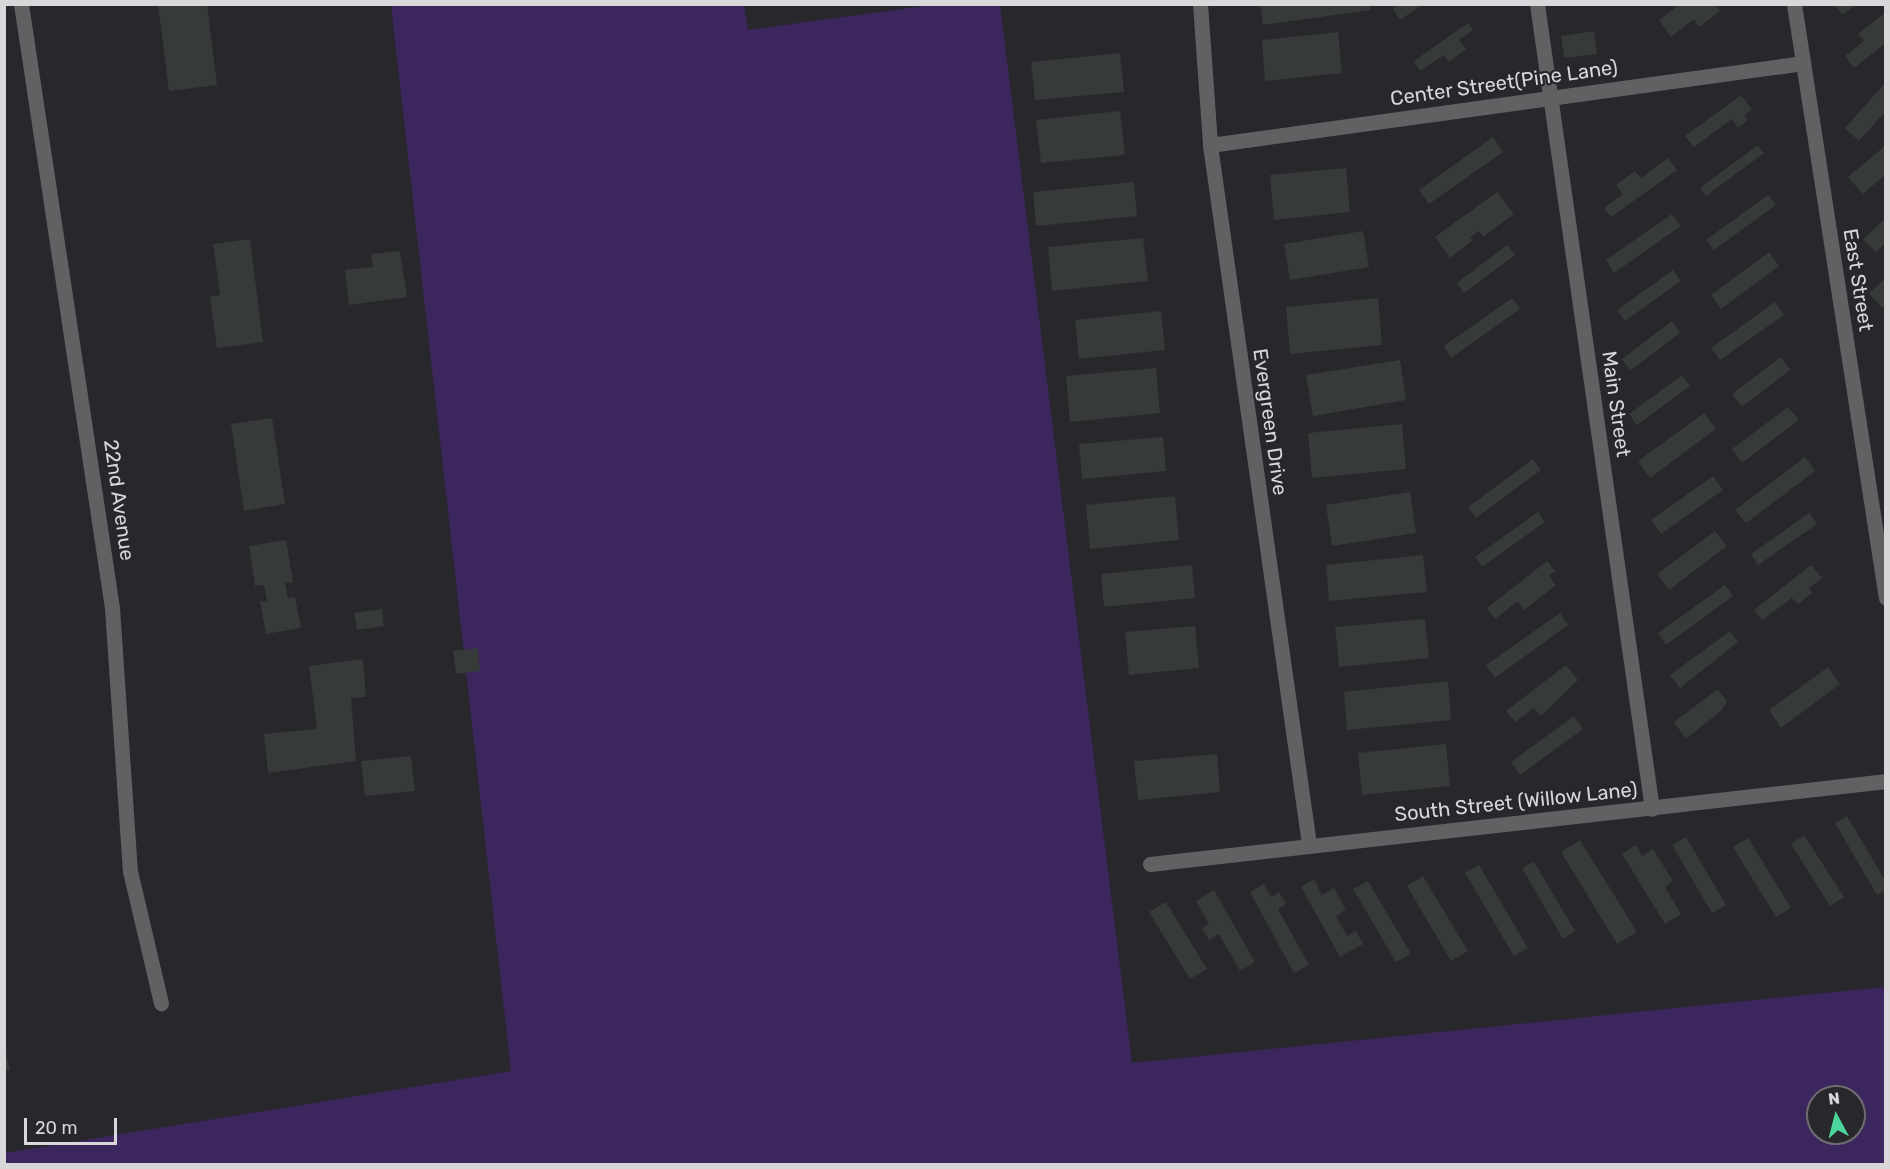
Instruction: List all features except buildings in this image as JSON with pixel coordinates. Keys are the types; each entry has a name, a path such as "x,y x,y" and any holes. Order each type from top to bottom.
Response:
{"street":[{"name":"22nd Avenue","path":"21,4 112,608 130,871 161,1003"},
{"name":"Evergreen Drive","path":"1200,4 1210,145 1309,844"},
{"name":"Main Street","path":"1537,4 1652,809"},
{"name":"East Street","path":"1794,4 1886,598"},
{"name":"Center Street(Pine Lane)","path":"1210,145 1803,63"},
{"name":"South Street (Willow Lane)","path":"1150,864 1309,844 1652,809 1886,781"}],"shaded area":[{"path":"391,5 744,5 748,30 932,5 1000,5 1132,1063 1885,987 1885,1164 5,1164 5,1153 511,1071"}]}
